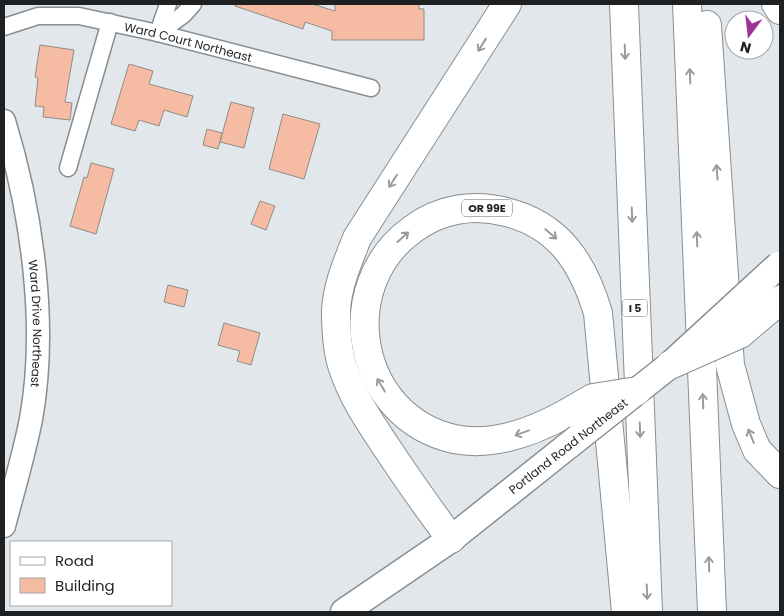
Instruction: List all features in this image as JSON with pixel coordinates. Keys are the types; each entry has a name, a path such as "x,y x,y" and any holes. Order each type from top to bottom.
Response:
{"highway":[{"path":"451,539 395,461 363,412 352,391 342,367 337,338 336,310 345,268 357,238 507,4"},
{"name":"I 5","path":"624,4 648,612"},
{"path":"688,4 712,612"},
{"path":"706,4 730,365 746,424 757,450 780,474"},
{"path":"776,4 780,10"},
{"name":"OR 99E","path":"626,612 598,313 584,272 571,253 552,232 519,215 476,207 442,213 423,221 404,235 386,253 369,290 364,313 365,343 373,371 387,395 411,419 437,433 456,439 495,440 526,432 567,413 593,398 637,391"},
{"path":"670,365 740,334 780,300"}],"main road":[{"name":"Ward Drive Northeast","path":"4,121 13,150 25,211 38,302 39,349 31,419 4,526"},
{"name":"Portland Road Northeast","path":"344,612 451,539 670,365 780,264"}],"street":[{"path":"158,33 168,4"},
{"path":"158,33 184,15 193,4"},
{"name":"Ward Court Northeast","path":"4,27 37,10 79,16 158,33 371,88"},
{"path":"68,168 110,22"}],"building":[{"path":"236,4 312,4 335,11 335,4 419,4 419,9 424,9 424,40 332,40 332,31 305,22 303,29 235,6"},
{"path":"40,45 74,50 65,102 72,103 70,120 43,117 44,107 35,106 38,78 35,77"},
{"path":"129,64 153,71 149,84 193,96 187,117 164,110 159,126 139,120 135,131 111,124"},
{"path":"231,102 254,108 244,148 220,142"},
{"path":"283,114 320,124 304,179 269,169"},
{"path":"207,129 222,133 218,149 203,145"},
{"path":"91,163 114,169 96,234 70,226 84,177 87,178"},
{"path":"260,201 275,206 266,230 251,224"},
{"path":"168,285 188,290 184,307 164,302"},
{"path":"224,323 260,333 251,365 237,361 240,351 218,345"}]}
